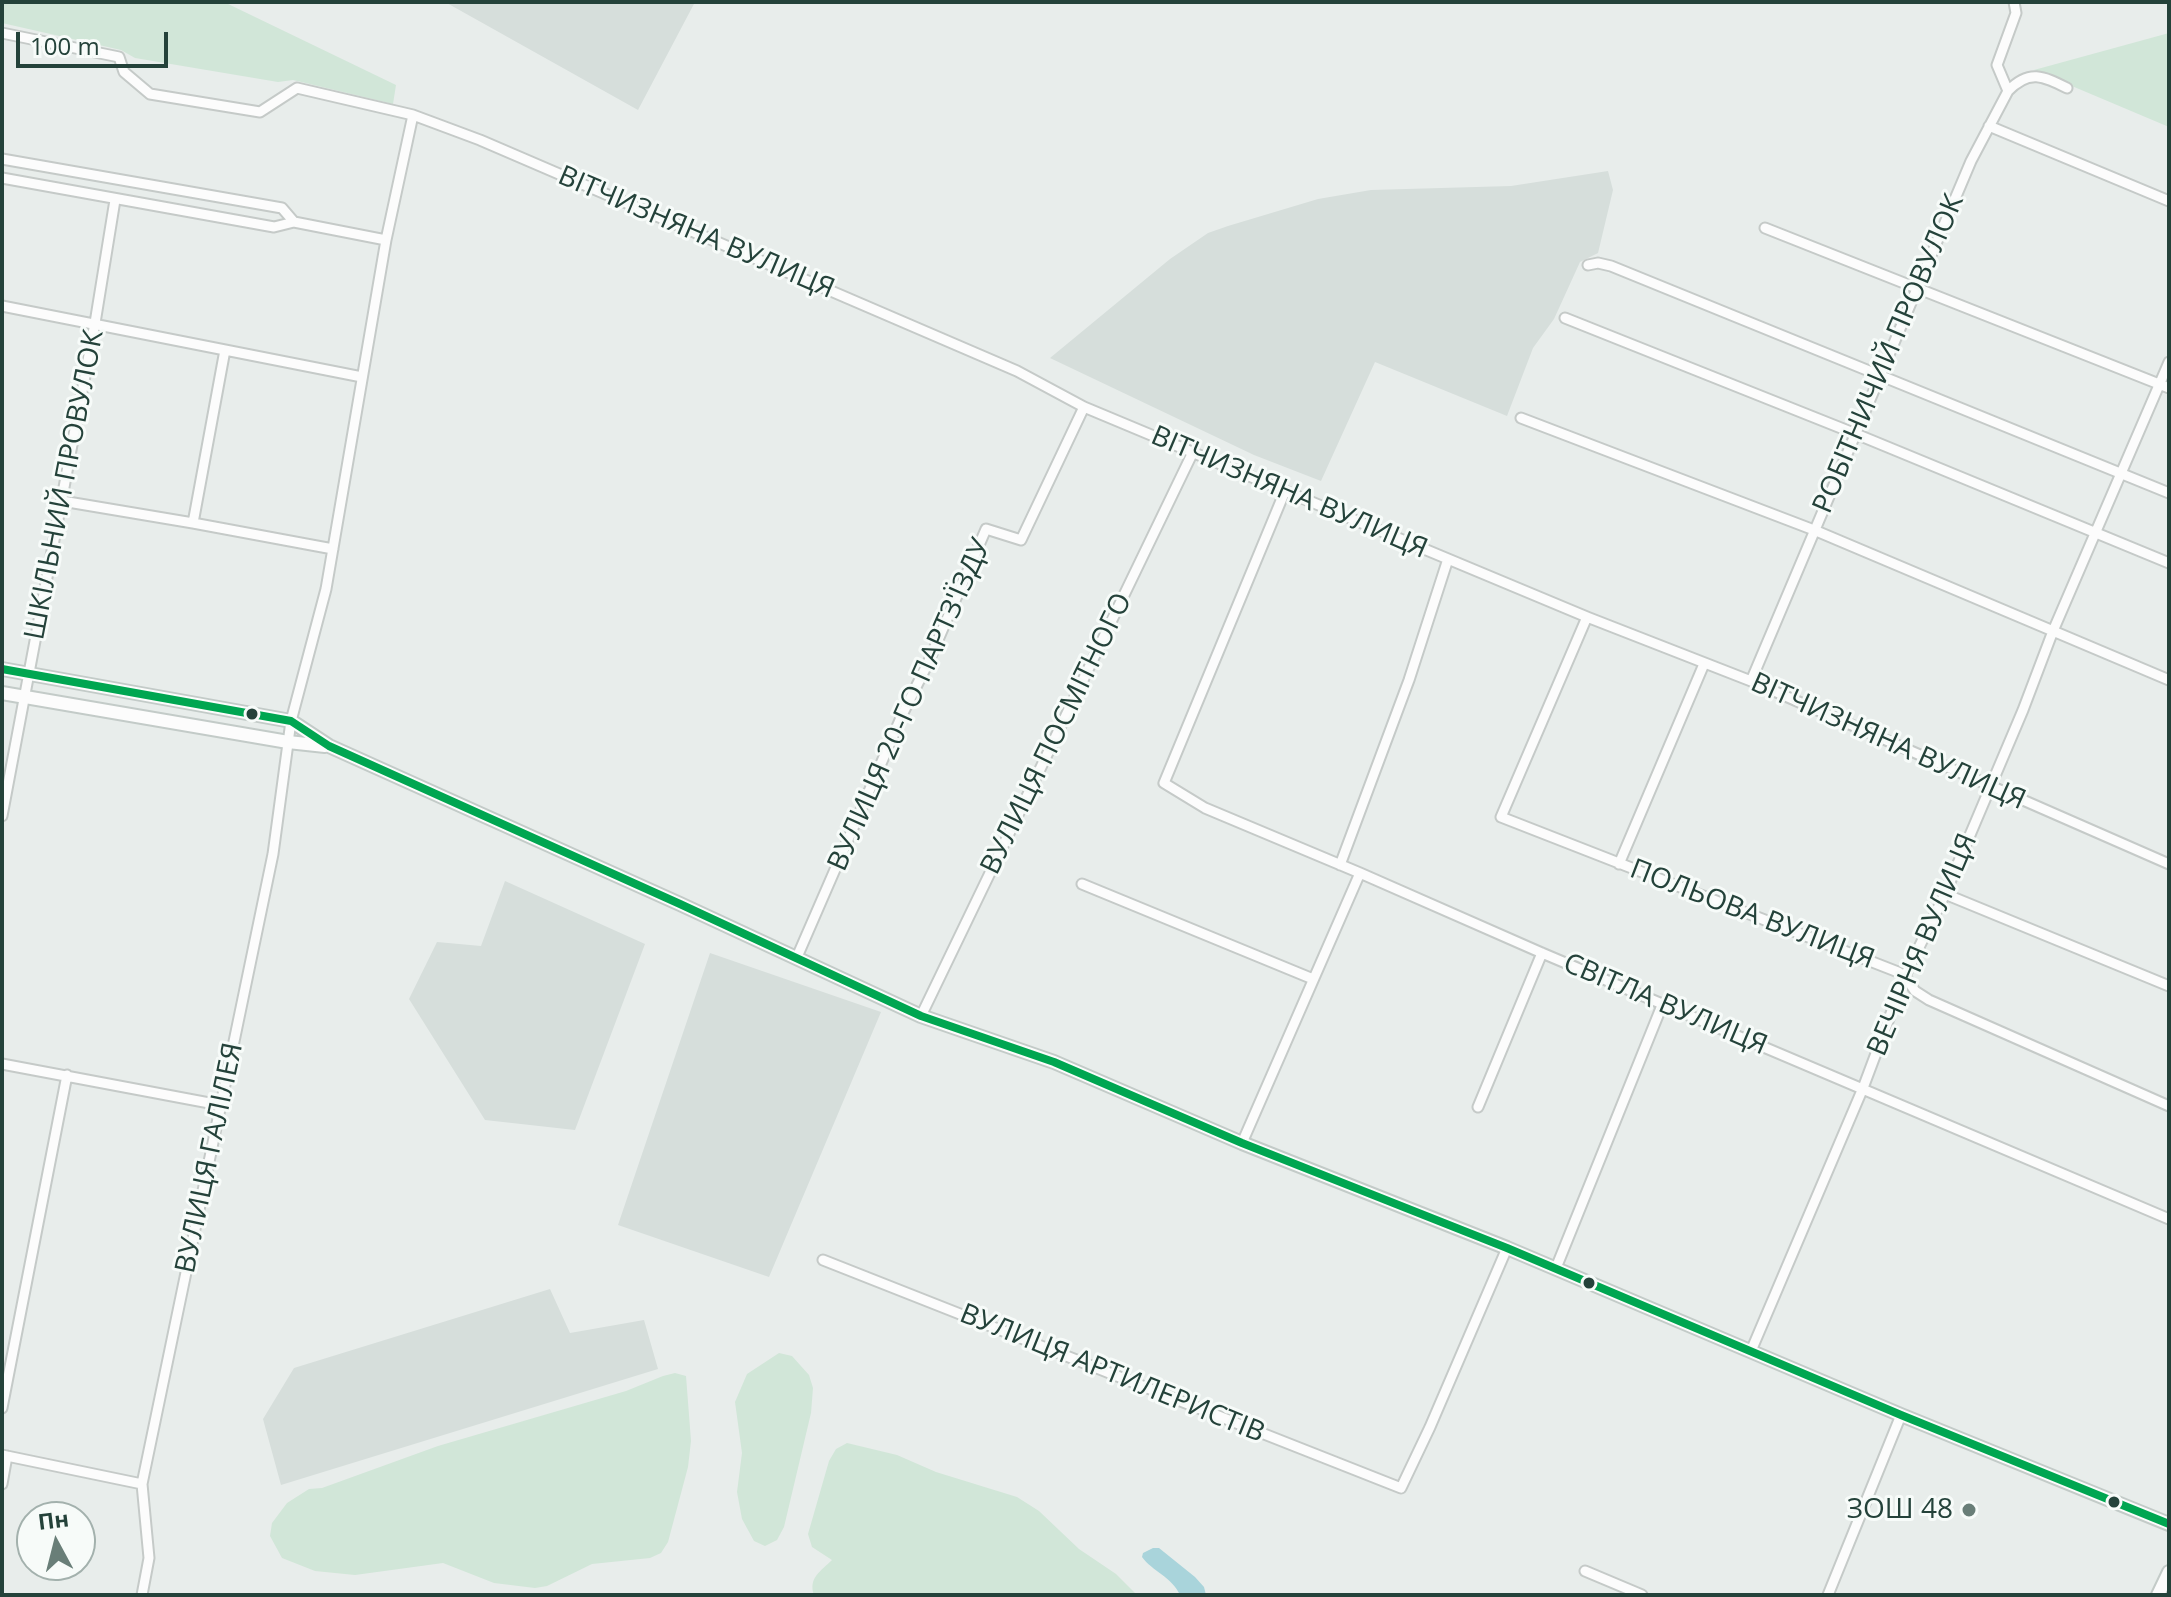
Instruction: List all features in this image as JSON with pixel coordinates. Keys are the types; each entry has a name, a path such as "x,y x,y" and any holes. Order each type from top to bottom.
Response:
{"street":[{"path":"2014,2 2016,13 1997,65 2008,91 2015,83 2034,76 2045,77 2067,88"},
{"name":"ВІТЧИЗНЯНА ВУЛИЦЯ","path":"2,33 119,57 124,72 150,94 260,112 297,88 413,115 480,140 1004,366 1084,407 1587,617 1751,681 2169,864"},
{"name":"РОБІТНИЧИЙ ПРОВУЛОК","path":"1751,681 1971,161 2008,91"},
{"name":"ВУЛИЦЯ ГАЛІЛЕЯ","path":"142,1595 149,1558 142,1484 273,854 291,721 326,589 386,240 413,115"},
{"path":"1989,126 2169,201"},
{"path":"2,159 282,208 294,222"},
{"path":"2,178 274,227 294,222 386,240"},
{"name":"ШКІЛЬНИЙ ПРОВУЛОК","path":"2,816 95,323 115,200"},
{"path":"1765,228 2164,386"},
{"path":"1588,265 1598,263 1611,266 2169,493"},
{"path":"2,306 362,377"},
{"path":"1565,318 2169,563"},
{"path":"193,523 225,350"},
{"name":"ВЕЧІРНЯ ВУЛИЦЯ","path":"1751,1351 1863,1088 1905,976 1945,894 2121,474 2164,386 2169,362"},
{"name":"ВУЛИЦЯ 20-ГО ПАРТЗ'ЇЗДУ","path":"797,957 986,529 1021,540 1084,407"},
{"path":"1521,418 1814,530 2169,680"},
{"name":"ВУЛИЦЯ ПОСМІТНОГО","path":"921,1016 1193,452"},
{"name":"СВІТЛА ВУЛИЦЯ","path":"1285,491 1164,783 1205,808 2169,1219"},
{"path":"62,501 333,549"},
{"path":"1340,865 1409,680 1448,559"},
{"name":"ПОЛЬОВА ВУЛИЦЯ","path":"1587,617 1501,817 1884,966 1905,976 1915,991 1929,1000 2169,1106"},
{"path":"1619,864 1704,664"},
{"path":"2,669 291,721 329,746 921,1016 1054,1062 1242,1143 1556,1268 1901,1415 2169,1524"},
{"path":"2,693 288,742 329,746"},
{"path":"1242,1143 1360,873"},
{"path":"1082,884 1313,979"},
{"path":"1945,894 2169,986"},
{"path":"1478,1107 1542,953"},
{"path":"1556,1268 1663,1003"},
{"path":"2,1064 220,1105"},
{"path":"2,1408 67,1075"},
{"name":"ВУЛИЦЯ АРТИЛЕРИСТІВ","path":"823,1260 1401,1488 1507,1248"},
{"path":"1828,1595 1901,1415"},
{"path":"2,1484 4,1456 142,1484"},
{"path":"1585,1571 1642,1595"},
{"path":"2158,1595 2169,1572"}],"shaded area":[{"path":"445,2 695,2 638,110"},
{"path":"1608,171 1613,190 1598,253 1580,262 1554,319 1533,348 1507,416 1375,362 1321,481 1254,455 1050,358 1170,259 1208,233 1228,226 1318,199 1371,190 1511,186"},
{"path":"505,881 645,944 575,1130 485,1120 409,999 437,942 481,946"},
{"path":"710,953 881,1012 769,1277 618,1225"},
{"path":"550,1289 570,1333 644,1320 658,1369 281,1485 263,1419 294,1368"}],"green space":[{"path":"2,2 224,2 396,85 393,104 293,80 278,82 135,58 121,50 2,23"},
{"path":"2169,33 2169,127 2034,70"},
{"path":"779,1353 792,1356 809,1375 813,1388 811,1413 784,1527 777,1540 765,1546 754,1541 742,1519 737,1492 742,1453 735,1402 747,1374"},
{"path":"675,1373 686,1376 691,1441 688,1467 668,1542 661,1553 650,1558 592,1564 547,1586 535,1588 494,1583 443,1563 355,1575 315,1571 282,1558 270,1536 272,1523 287,1503 309,1489 322,1488 438,1446 626,1391"},
{"path":"847,1443 897,1455 936,1472 1017,1497 1039,1511 1079,1549 1116,1574 1137,1595 814,1595 814,1579 832,1560 812,1547 808,1534 829,1461 836,1449"}],"water":[{"path":"1159,1548 1195,1577 1204,1587 1206,1595 1180,1595 1172,1583 1142,1557 1143,1553"}],"transit line":[{"path":"2,669 291,721 329,746 921,1016 1054,1062 1242,1143 1507,1248 1901,1415 2169,1524"}],"place":[{"name":"ЗОШ 48","path":"1969,1510"}]}
